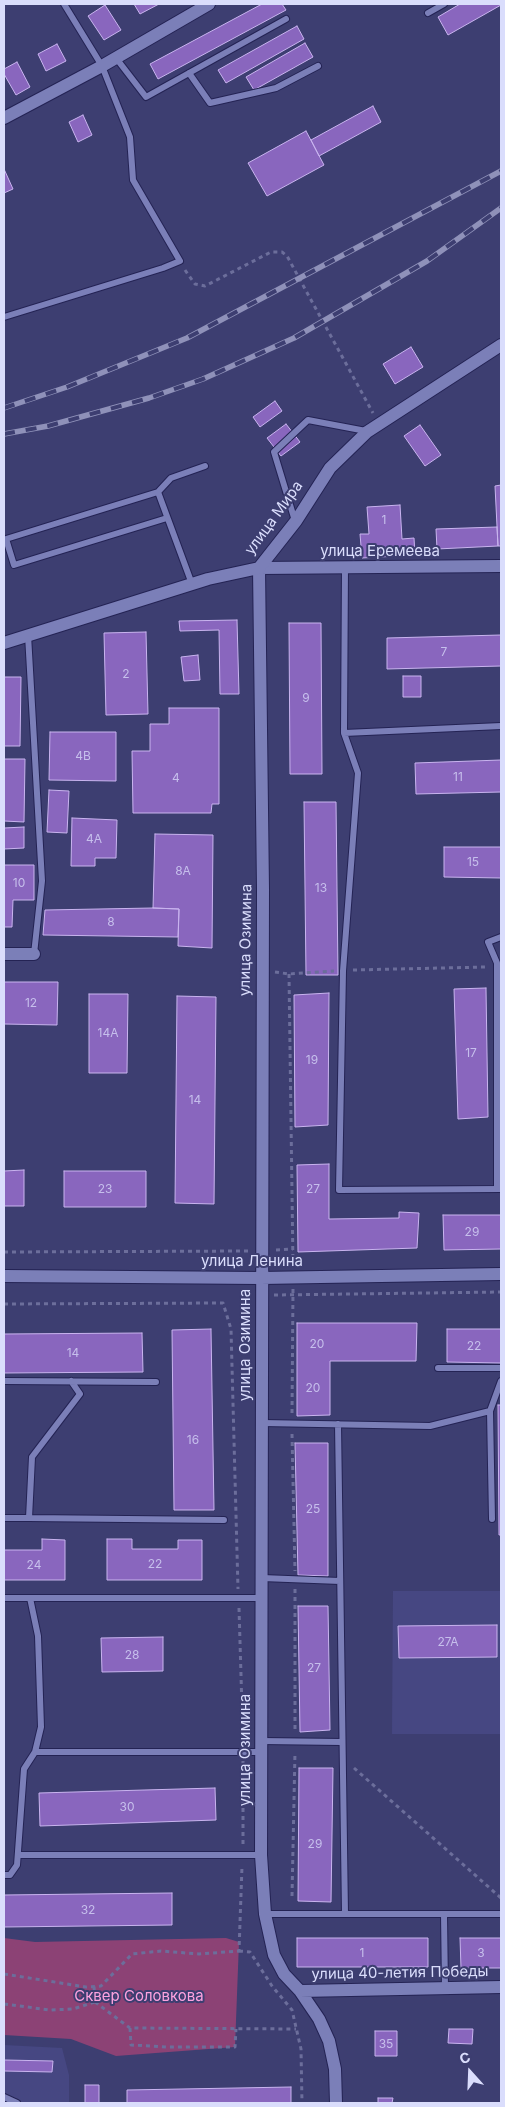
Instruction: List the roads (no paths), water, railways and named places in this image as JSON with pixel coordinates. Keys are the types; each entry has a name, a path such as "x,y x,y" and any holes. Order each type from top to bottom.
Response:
{"street":[{"path":"4,118 102,66 209,4"},
{"name":"улица Мира","path":"4,643 192,584 259,568 296,521 330,468 368,432 501,345"},
{"name":"улица Еремеева","path":"259,568 501,566"},
{"name":"улица Озимина","path":"259,568 263,888 261,970 261,1855 265,1914 274,1955 284,1974 300,1991 319,2019 329,2042 335,2069 336,2103"},
{"path":"4,954 34,954"},
{"name":"улица Ленина","path":"4,1276 261,1278 501,1274"},
{"name":"улица 40-летия Победы","path":"300,1991 501,1987"}],"lane":[{"path":"4,317 163,268 180,261 133,180 130,137 102,66 64,4"},
{"path":"428,13 444,4"},
{"path":"116,58 146,97 286,19"},
{"path":"189,73 210,104 276,88 318,66"},
{"path":"296,521 274,452 308,420 368,432"},
{"path":"167,518 14,565 6,539 158,492 172,478 205,466"},
{"path":"158,492 192,584"},
{"path":"345,566 344,734 358,774 343,971 339,1190 499,1189 497,963 488,942 501,937"},
{"path":"28,635 42,881 34,954"},
{"path":"344,734 501,726"},
{"path":"438,1368 501,1368"},
{"path":"4,1381 156,1382"},
{"path":"29,1518 32,1456 80,1394 71,1381"},
{"path":"492,1519 490,1410 501,1381"},
{"path":"262,1423 430,1426 490,1410"},
{"path":"338,1424 344,1914"},
{"path":"4,1518 224,1520"},
{"path":"262,1578 340,1581"},
{"path":"4,1598 262,1598"},
{"path":"4,1875 10,1875 17,1865 24,1769 35,1752 41,1727 38,1636 30,1598"},
{"path":"35,1752 261,1747 342,1742"},
{"path":"18,1855 261,1855"},
{"path":"265,1914 501,1914"},
{"path":"444,1914 446,1988"},
{"path":"4,2097 17,2103"}],"railway":[{"path":"4,408 67,387 187,338 501,171"},
{"path":"4,434 48,426 149,398 203,379 294,338 427,261 501,208"}],"park label":[{"name":"Сквер Соловкова","path":"139,1996"}]}
